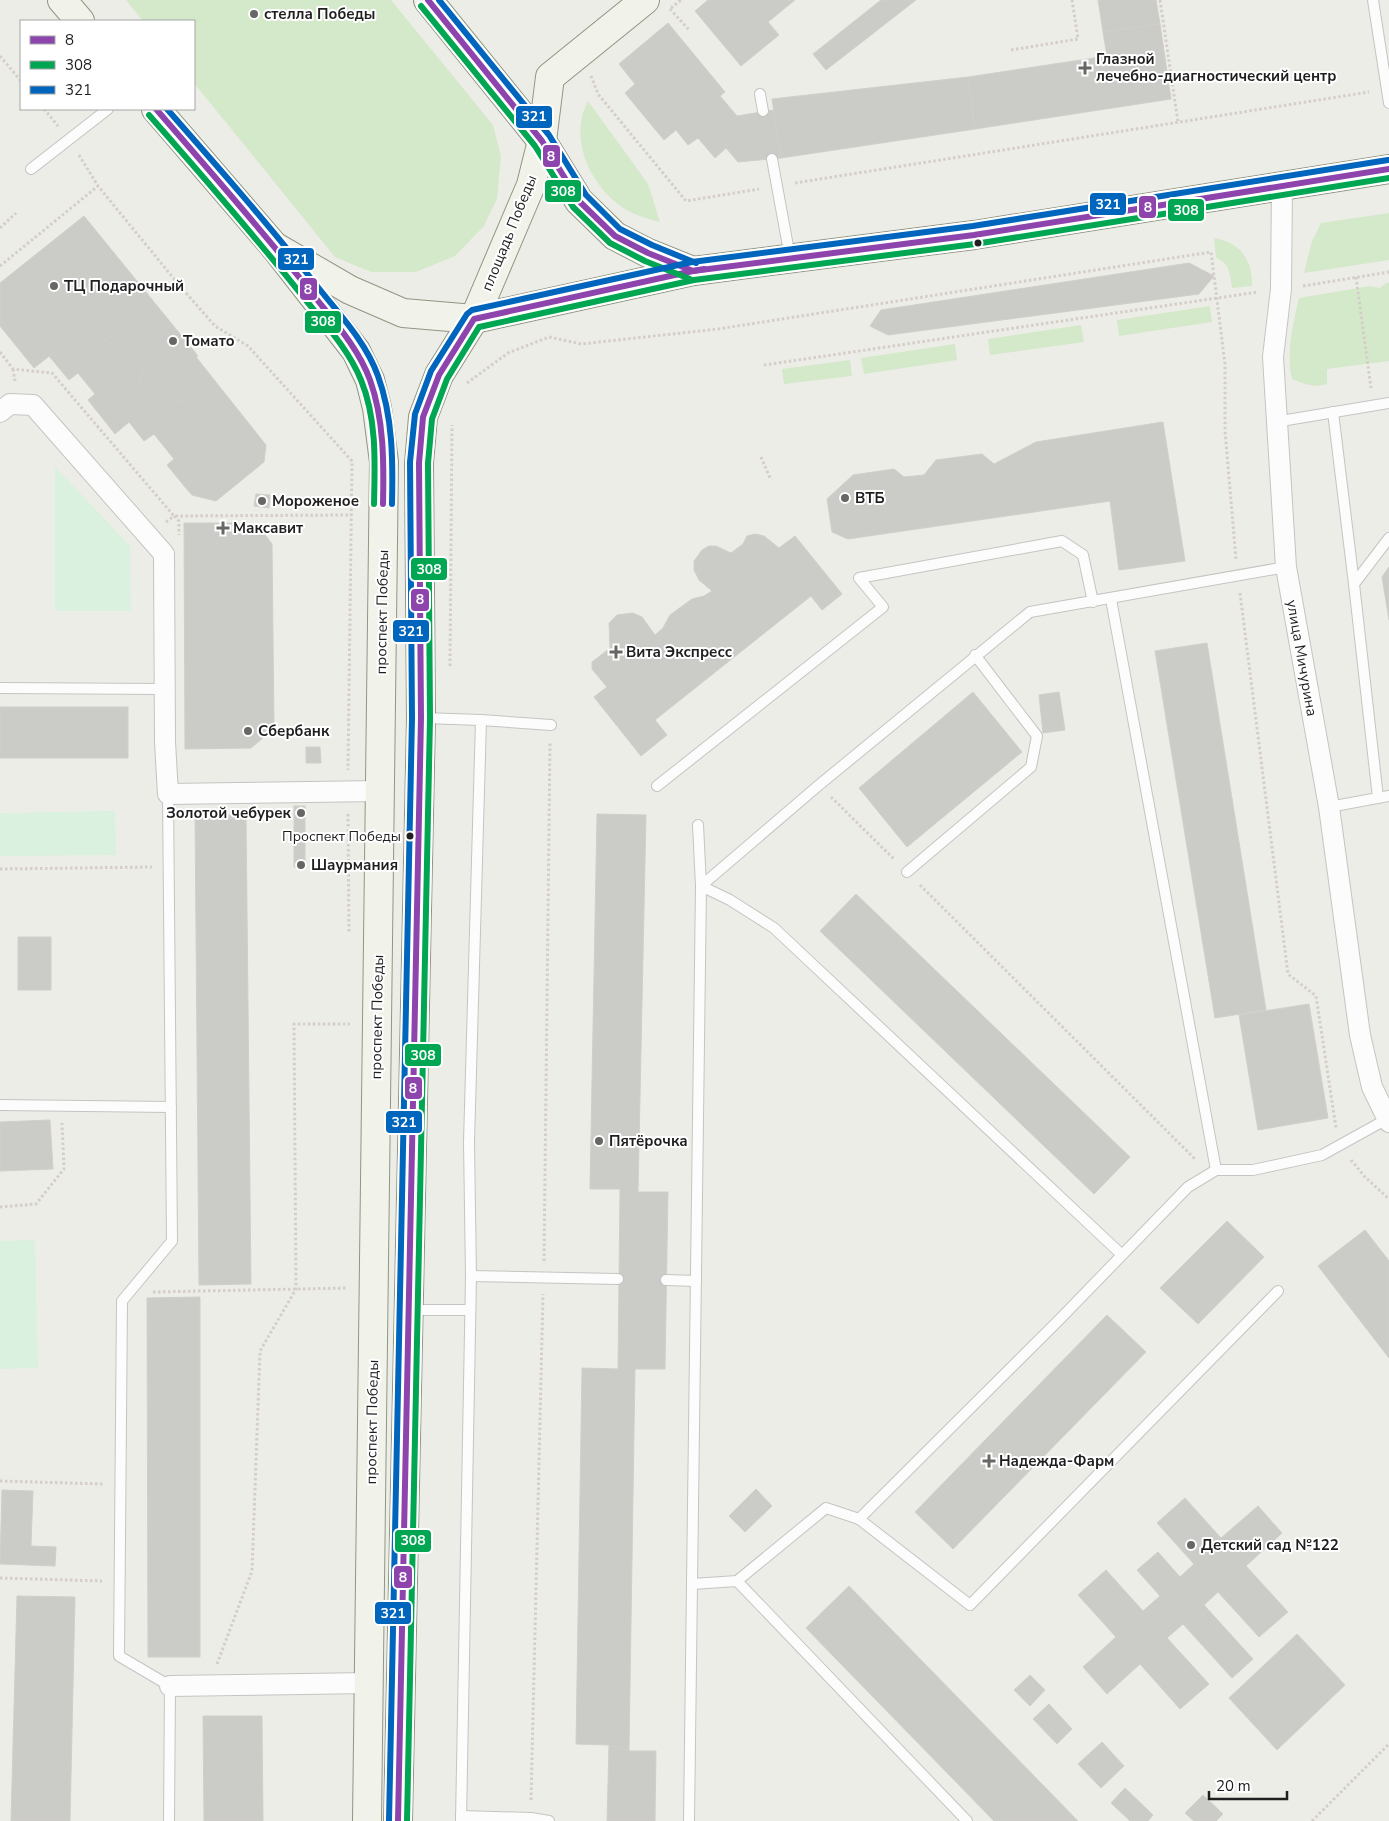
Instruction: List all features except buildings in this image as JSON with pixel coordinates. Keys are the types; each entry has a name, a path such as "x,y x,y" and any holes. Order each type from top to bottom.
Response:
{"main road":[{"path":"62,0 79,20"},
{"path":"428,0 542,141 580,201 615,236 648,253 693,271"},
{"name":"площадь Победы","path":"474,318 531,185 542,141 550,77 654,8"},
{"path":"157,110 274,246 350,290 403,313 474,318 693,271 790,257 974,235 1389,169"},
{"name":"проспект Победы","path":"274,246 356,350 370,380 377,408 384,462 367,1821"},
{"path":"398,1821 421,718 419,463 423,417 439,375 474,318"}],"street":[{"name":"улица Мичурина","path":"1282,186 1281,289 1272,357 1286,567 1329,807 1360,1035 1372,1087 1388,1121"},
{"path":"0,412 10,404 33,405 164,554 164,689 168,794 380,791"},
{"path":"170,1686 369,1683"}],"lane":[{"path":"1373,0 1389,103"},
{"path":"760,94 763,112"},
{"path":"31,169 107,110"},
{"path":"772,159 790,257"},
{"path":"1275,422 1389,403"},
{"path":"1333,412 1378,798"},
{"path":"1354,584 1389,538"},
{"path":"657,786 883,606 859,578 1062,540 1084,555 1094,602"},
{"path":"701,886 975,655 1030,612 1286,567"},
{"path":"1111,599 1213,1172"},
{"path":"907,872 1032,767 1037,736 975,655"},
{"path":"0,688 164,689"},
{"path":"421,718 551,725"},
{"path":"481,720 469,1142 471,1276 461,1818 531,1818 549,1821"},
{"path":"168,794 172,1241 122,1301 119,1656 170,1686 169,1821"},
{"path":"1329,807 1389,796"},
{"path":"689,1821 701,886 698,826"},
{"path":"701,886 730,900 774,928 1121,1254"},
{"path":"0,1105 171,1107"},
{"path":"859,1519 1188,1187 1213,1172 1252,1170 1322,1155 1388,1121"},
{"path":"471,1276 618,1279"},
{"path":"666,1280 696,1281"},
{"path":"692,1584 737,1581 826,1508 859,1519 970,1605 1278,1291"},
{"path":"409,1310 470,1310"},
{"path":"737,1581 967,1821"}],"path":[{"path":"654,8 670,9 681,0"},
{"path":"1011,50 1078,39 1072,0"},
{"path":"1160,0 1178,122"},
{"path":"670,9 690,31"},
{"path":"0,56 20,80"},
{"path":"597,69 590,75 598,94 686,201 1387,89"},
{"path":"45,110 69,140 98,186 179,286 215,326 248,346 352,461 348,791"},
{"path":"0,266 98,186"},
{"path":"0,228 16,213"},
{"path":"460,388 508,353 549,337 580,344 718,329 1211,252 1226,364 1225,431 1238,576 1288,974 1316,996 1339,1145 1365,1177 1389,1199"},
{"path":"764,365 1389,272"},
{"path":"1356,277 1374,406"},
{"path":"0,352 13,368 52,373 174,516 351,515"},
{"path":"450,670 452,424"},
{"path":"761,457 771,480"},
{"path":"819,785 1213,1172"},
{"path":"0,869 169,866"},
{"path":"209,1685 252,1571 260,1351 296,1289 294,1024 350,1024"},
{"path":"0,1207 36,1204 64,1169 62,1106"},
{"path":"130,1292 350,1288"},
{"path":"0,1481 121,1484"},
{"path":"0,1578 120,1582"},
{"path":"1312,1821 1389,1744"}],"green space":[{"path":"126,0 391,0 493,125 501,156 497,199 484,226 455,256 416,272 371,272 335,257 195,84 195,20 142,20"},
{"path":"588,101 648,184 660,222 638,215 623,207 607,194 590,171 581,143 580,129"},
{"path":"1389,213 1389,260 1304,273 1311,244 1321,223"},
{"path":"1214,238 1231,244 1243,254 1250,268 1252,286 1232,288 1227,266 1216,258"},
{"path":"1389,283 1389,361 1327,369 1327,384 1318,386 1292,379 1290,348 1299,298 1370,286 1380,288"},
{"path":"1210,306 1212,322 1119,336 1117,320"},
{"path":"1081,325 1084,342 990,355 988,339"},
{"path":"955,344 957,360 864,374 861,358"},
{"path":"850,360 852,376 784,384 782,369"},
{"path":"55,467 130,546 131,611 55,611"},
{"path":"115,811 116,855 0,856 0,813"},
{"path":"35,1240 38,1368 0,1369 0,1241"}],"transit line":[{"name":"8","path":"428,0 542,141 579,201 615,236 648,253 693,271 704,269"},
{"name":"321","path":"439,0 549,135 586,195 620,229 652,245 696,263"},
{"name":"308","path":"421,6 535,146 573,207 610,243 645,261 690,279"},
{"name":"8","path":"157,110 292,269 336,323 359,356 375,395 381,426 383,504"},
{"name":"321","path":"168,110 224,174 343,318 373,364 387,407 392,456 392,504"},
{"name":"308","path":"149,115 264,249 326,325 356,368 370,410 374,441 374,504"},
{"name":"321","path":"389,1821 412,718 410,462 415,414 431,371 467,314 472,310 692,262 973,226 1388,160"},
{"name":"8","path":"398,1821 421,718 419,463 423,417 439,375 474,319 693,271 974,235 1389,169"},
{"name":"308","path":"407,1821 430,718 428,463 432,419 447,379 479,327 694,280 975,244 1389,178"}],"place":[{"name":"стелла Победы","path":"254,14"},
{"name":"Глазной лечебно-диагностический центр","path":"1085,68"},
{"name":"ТЦ Подарочный","path":"54,286"},
{"name":"Томато","path":"173,341"},
{"name":"ВТБ","path":"845,498"},
{"name":"Мороженое","path":"262,501"},
{"name":"Максавит","path":"223,528"},
{"name":"Вита Экспресс","path":"616,652"},
{"name":"Сбербанк","path":"248,731"},
{"name":"Золотой чебурек","path":"301,813"},
{"name":"Проспект Победы","path":"410,836"},
{"name":"Шаурмания","path":"301,865"},
{"name":"Пятёрочка","path":"599,1141"},
{"name":"Надежда-Фарм","path":"989,1461"},
{"name":"Детский сад №122","path":"1191,1545"}]}
